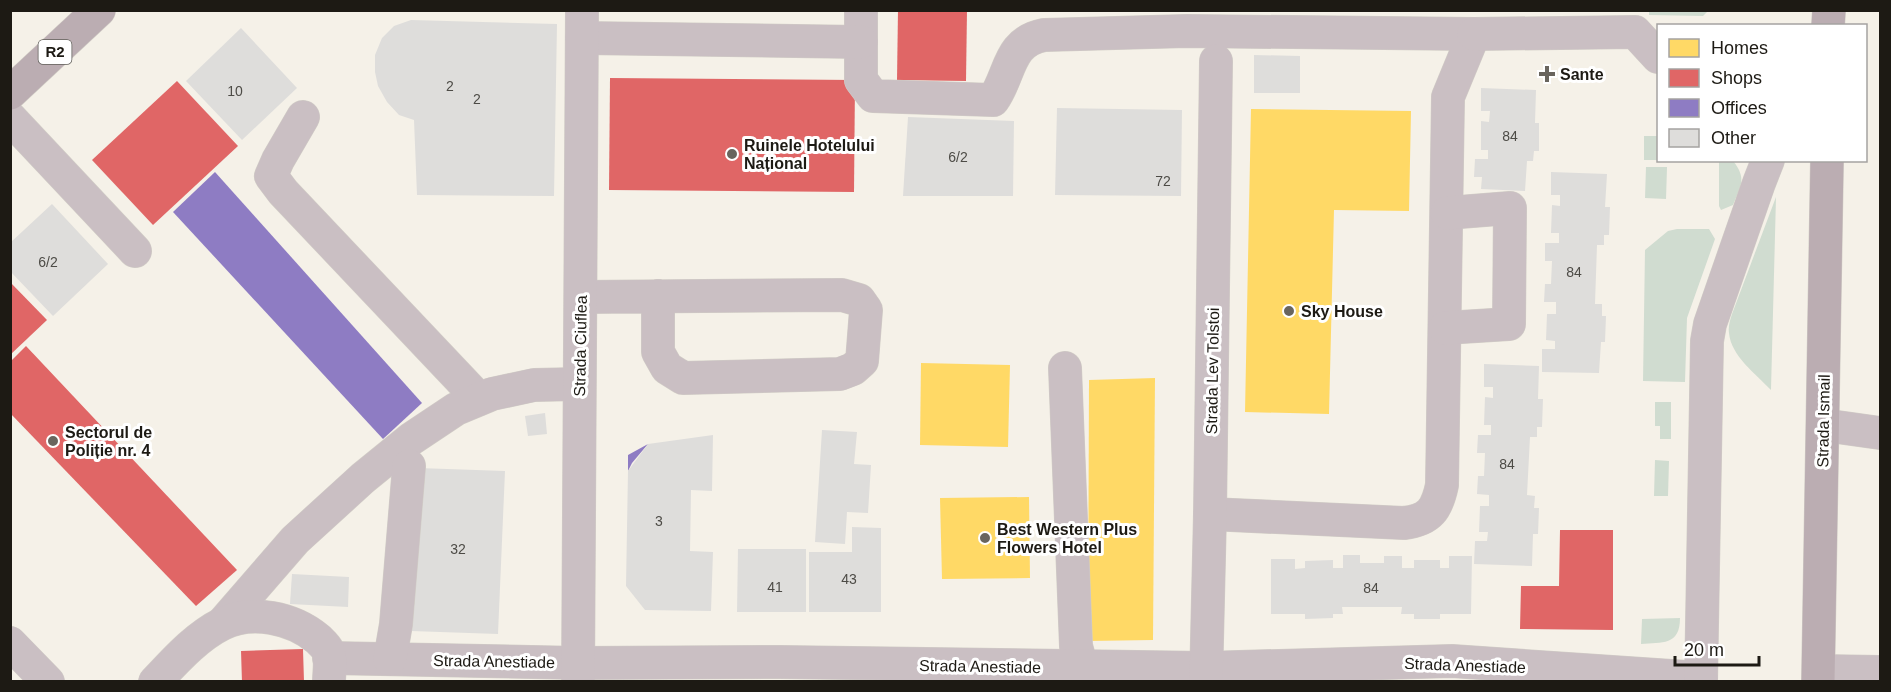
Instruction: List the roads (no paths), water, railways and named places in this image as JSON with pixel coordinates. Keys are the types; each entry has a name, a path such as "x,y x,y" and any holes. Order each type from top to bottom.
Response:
{"main road":[{"name":"R2","path":"10,93 99,10"},
{"name":"Strada Ismail","path":"1818,676 1827,162"}],"street":[{"path":"582,25 861,26 861,80 873,96 993,100 1016,52 1033,37 1187,21 1474,34 1635,32 1657,53"},
{"name":"Strada Ciuflea","path":"578,672 582,25"},
{"path":"1210,514 1404,523 1418,521 1430,513 1438,502 1442,485 1448,97 1474,34"},
{"name":"Strada Lev Tolstoi","path":"1206,675 1216,61"},
{"path":"303,117 271,176 299,209 479,399"},
{"path":"10,118 135,251"},
{"path":"1701,680 1707,341 1710,324 1757,168"},
{"path":"1445,328 1509,324 1510,208 1447,213"},
{"path":"581,297 658,296 842,295 859,300 866,310 862,361 853,369 840,374 683,378 667,368 658,352 658,296"},
{"path":"1065,368 1076,646 1082,668"},
{"path":"155,681 202,637 223,623 296,540 363,478 429,427 456,409 492,394 534,386 579,384"},
{"path":"1823,425 1881,433"},
{"path":"390,659 396,624 409,466"},
{"path":"223,623 238,619 268,617 292,622 323,644 329,653 330,675"},
{"path":"10,643 48,681"},
{"name":"Strada Anestiade","path":"330,675 390,659 578,672 1082,668 1206,675 1451,671 1701,680"},
{"path":"1818,676 1881,672"}],"place":[{"name":"Sante","path":"1547,74"},
{"name":"Ruinele Hotelului Național","path":"732,154"},
{"name":"Sky House","path":"1289,311"},
{"name":"Sectorul de Poliție nr. 4","path":"53,441"},
{"name":"Best Western Plus Flowers Hotel","path":"985,538"}]}
